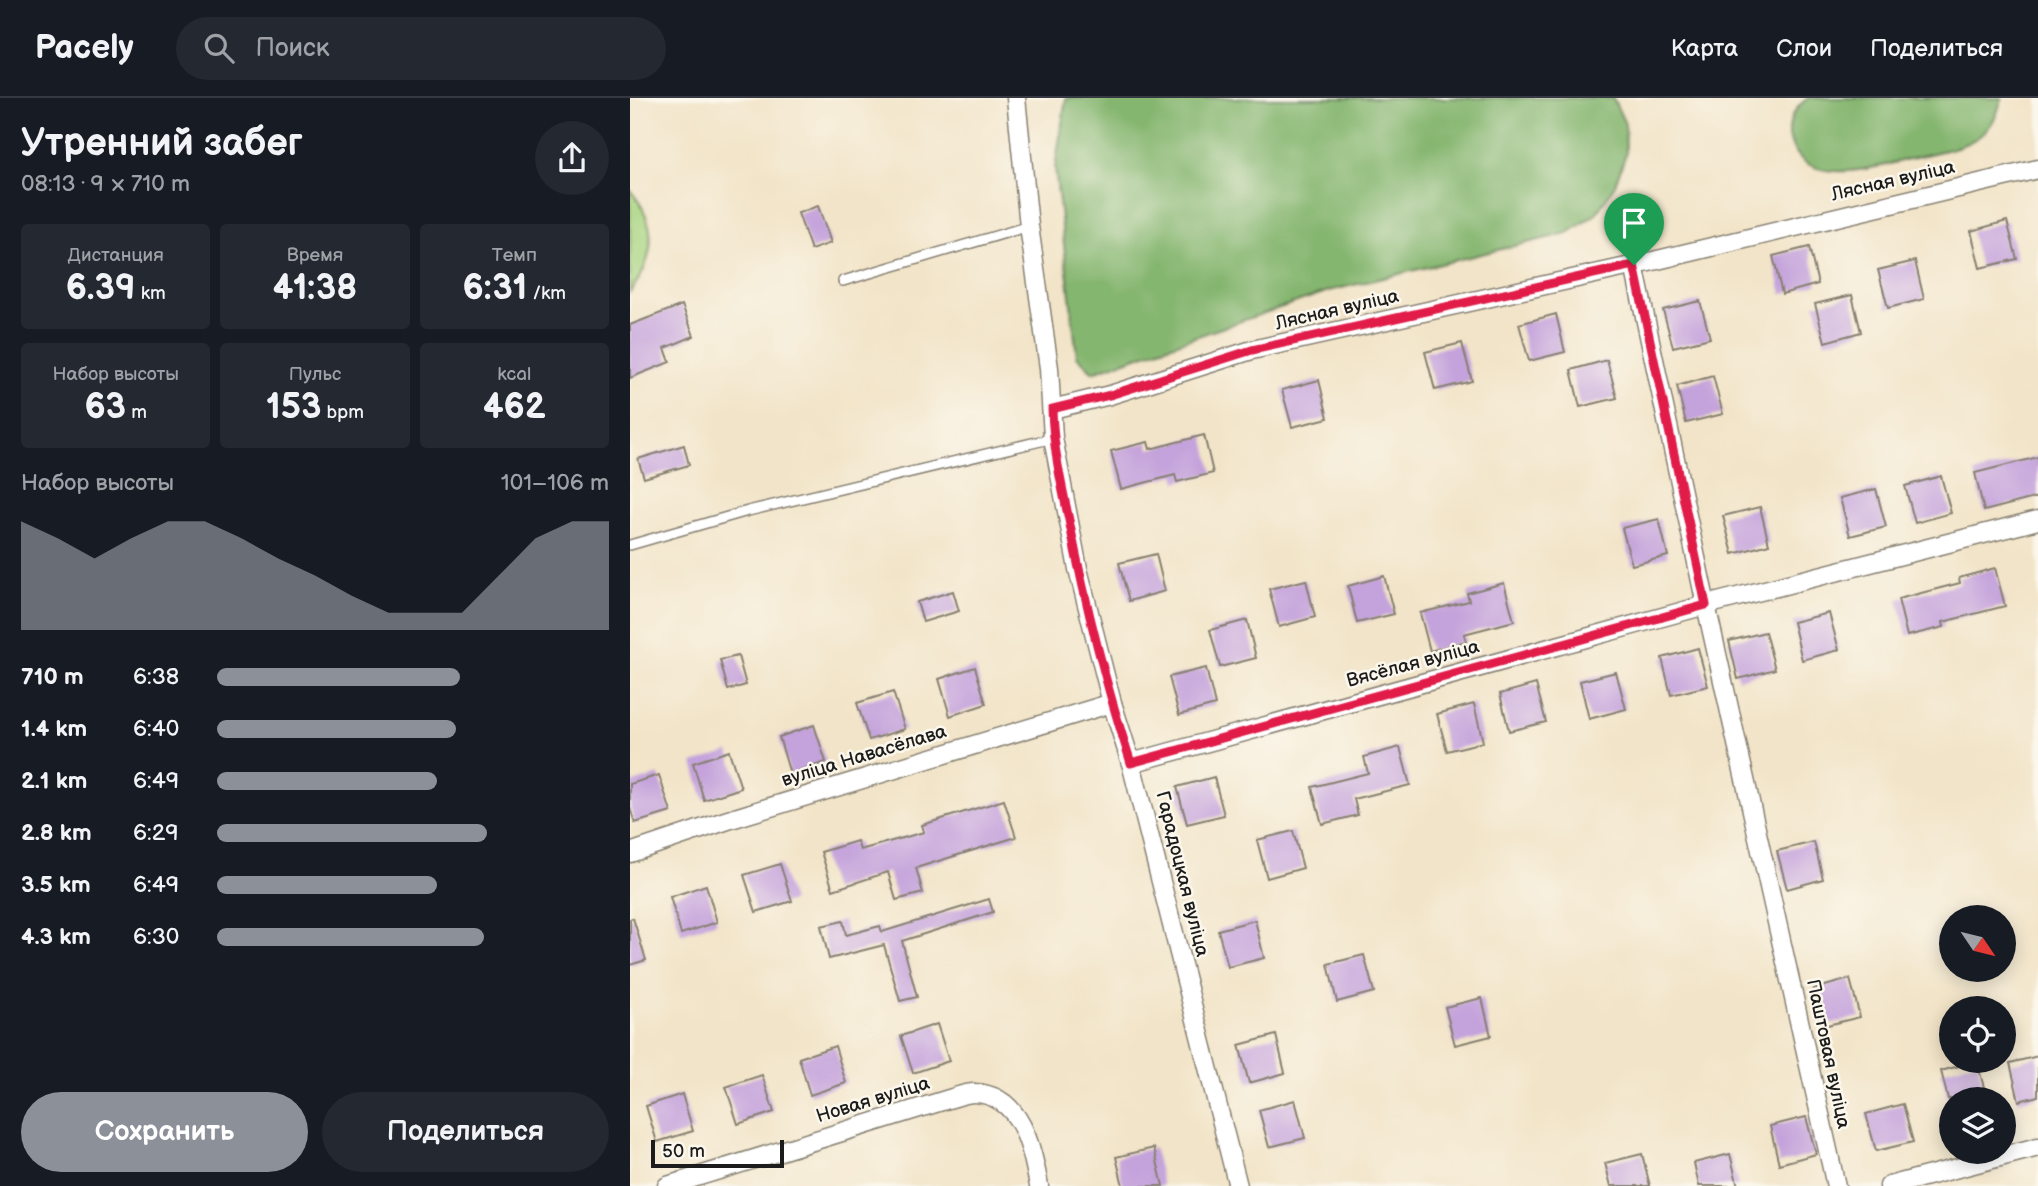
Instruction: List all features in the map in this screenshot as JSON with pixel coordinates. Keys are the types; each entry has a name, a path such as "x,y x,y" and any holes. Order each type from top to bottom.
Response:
{"street":[{"name":"Гарадоцкая вуліца","path":"1016,98 1028,226 1047,355 1053,438 1079,569 1238,1186"},
{"name":"Лясная вуліца","path":"1052,409 1110,395 1252,350 1634,265 2038,169"},
{"path":"1634,265 1706,605"},
{"name":"Вясёлая вуліца","path":"1131,763 1706,605 2038,520"},
{"name":"Паштовая вуліца","path":"1706,605 1836,1186"},
{"name":"вуліца Навасёлава","path":"630,853 728,820 1112,703"},
{"name":"Новая вуліца","path":"667,1186 974,1093 1005,1104 1018,1119 1027,1135 1039,1186"},
{"path":"1889,1186 2038,1147"}],"lane":[{"path":"843,281 1028,226"},
{"path":"630,545 748,511 1053,438"}],"green space":[{"path":"1066,98 1613,98 1625,124 1626,153 1615,185 1596,214 1568,233 1329,291 1093,372 1077,356 1055,168"},
{"path":"1808,98 2002,98 1989,127 1967,143 1874,168 1838,171 1808,164 1792,145 1789,133 1791,120 1797,108"},
{"path":"630,190 646,216 651,241 645,266 630,292"}],"building":[{"path":"818,206 831,243 811,250 798,213"},
{"path":"2007,221 2017,259 1980,268 1971,231"},
{"path":"1809,247 1818,284 1782,294 1773,256"},
{"path":"1915,261 1924,299 1888,308 1878,270"},
{"path":"1852,295 1861,332 1825,342 1815,304"},
{"path":"1700,301 1710,338 1673,347 1663,310"},
{"path":"682,305 694,336 665,348 670,362 630,378 630,325"},
{"path":"1556,314 1565,352 1529,361 1519,324"},
{"path":"1462,343 1472,381 1435,390 1425,352"},
{"path":"1607,360 1617,398 1580,407 1571,370"},
{"path":"1713,376 1723,414 1686,423 1677,386"},
{"path":"1319,380 1328,418 1292,427 1282,390"},
{"path":"1204,435 1213,473 1177,482 1175,475 1121,489 1111,451 1148,442 1150,449"},
{"path":"684,445 689,465 644,478 638,459"},
{"path":"2038,457 2038,497 1984,511 1975,473"},
{"path":"1941,476 1951,513 1915,523 1905,486"},
{"path":"1876,489 1886,527 1850,536 1840,498"},
{"path":"1760,507 1769,544 1733,554 1723,516"},
{"path":"1659,519 1668,556 1632,565 1622,528"},
{"path":"1156,554 1165,591 1129,601 1119,563"},
{"path":"1995,568 2005,606 1943,622 1944,627 1907,636 1898,599 1960,583 1959,578"},
{"path":"1384,576 1394,614 1357,623 1348,586"},
{"path":"1306,580 1315,617 1279,627 1269,589"},
{"path":"1504,583 1514,621 1464,634 1466,641 1430,651 1420,613 1469,601 1467,593"},
{"path":"953,591 959,611 923,622 917,602"},
{"path":"1829,613 1839,650 1802,660 1793,622"},
{"path":"1247,620 1256,658 1220,667 1210,630"},
{"path":"1765,632 1775,669 1738,679 1729,641"},
{"path":"1698,648 1708,686 1671,695 1662,658"},
{"path":"738,656 746,685 728,690 720,660"},
{"path":"975,667 986,704 950,716 939,679"},
{"path":"1206,668 1215,705 1179,715 1169,677"},
{"path":"1616,672 1626,709 1589,719 1580,681"},
{"path":"1536,684 1546,722 1509,731 1500,694"},
{"path":"893,692 905,729 869,740 857,703"},
{"path":"1474,704 1483,742 1447,751 1437,714"},
{"path":"814,725 826,762 790,774 779,737"},
{"path":"1400,747 1410,785 1354,799 1358,815 1322,824 1312,787 1368,773 1364,757"},
{"path":"729,751 741,788 704,800 693,763"},
{"path":"659,775 671,812 635,823 630,808 630,784"},
{"path":"1214,777 1224,815 1187,824 1177,787"},
{"path":"1004,800 1016,837 916,868 923,893 896,900 888,872 833,890 821,852 857,841 860,850 924,832 922,825"},
{"path":"1293,831 1303,868 1267,878 1257,840"},
{"path":"1814,842 1823,879 1787,889 1777,851"},
{"path":"780,864 792,901 756,912 744,875"},
{"path":"706,885 717,922 681,934 670,897"},
{"path":"989,899 993,912 902,941 917,997 900,1001 884,945 829,959 821,926 843,921 846,935 880,926 882,932"},
{"path":"633,918 646,960 630,965 630,919"},
{"path":"1255,920 1264,958 1228,967 1218,930"},
{"path":"1364,955 1374,992 1337,1002 1328,964"},
{"path":"1850,979 1860,1017 1823,1026 1814,989"},
{"path":"1482,998 1491,1036 1455,1045 1445,1007"},
{"path":"937,1024 949,1061 913,1073 901,1036"},
{"path":"1276,1035 1285,1073 1249,1083 1239,1045"},
{"path":"835,1046 846,1083 810,1095 799,1058"},
{"path":"2038,1056 2038,1096 2019,1101 2012,1073 2016,1073 2016,1062"},
{"path":"1942,1073 1980,1073 1984,1087 1945,1087"},
{"path":"762,1075 774,1112 738,1124 726,1087"},
{"path":"682,1094 693,1131 657,1142 646,1106"},
{"path":"1295,1100 1305,1138 1269,1147 1259,1110"},
{"path":"1903,1104 1913,1142 1876,1151 1866,1114"},
{"path":"1806,1117 1816,1154 1779,1164 1770,1126"},
{"path":"1154,1148 1163,1186 1123,1186 1116,1157"},
{"path":"1642,1154 1650,1186 1611,1186 1605,1163"},
{"path":"1730,1154 1738,1186 1699,1186 1694,1163"}],"route":[{"path":"1634,265 1706,605 1131,763 1112,703 1079,569 1053,438 1052,409 1110,395 1252,350 1634,265"}]}
